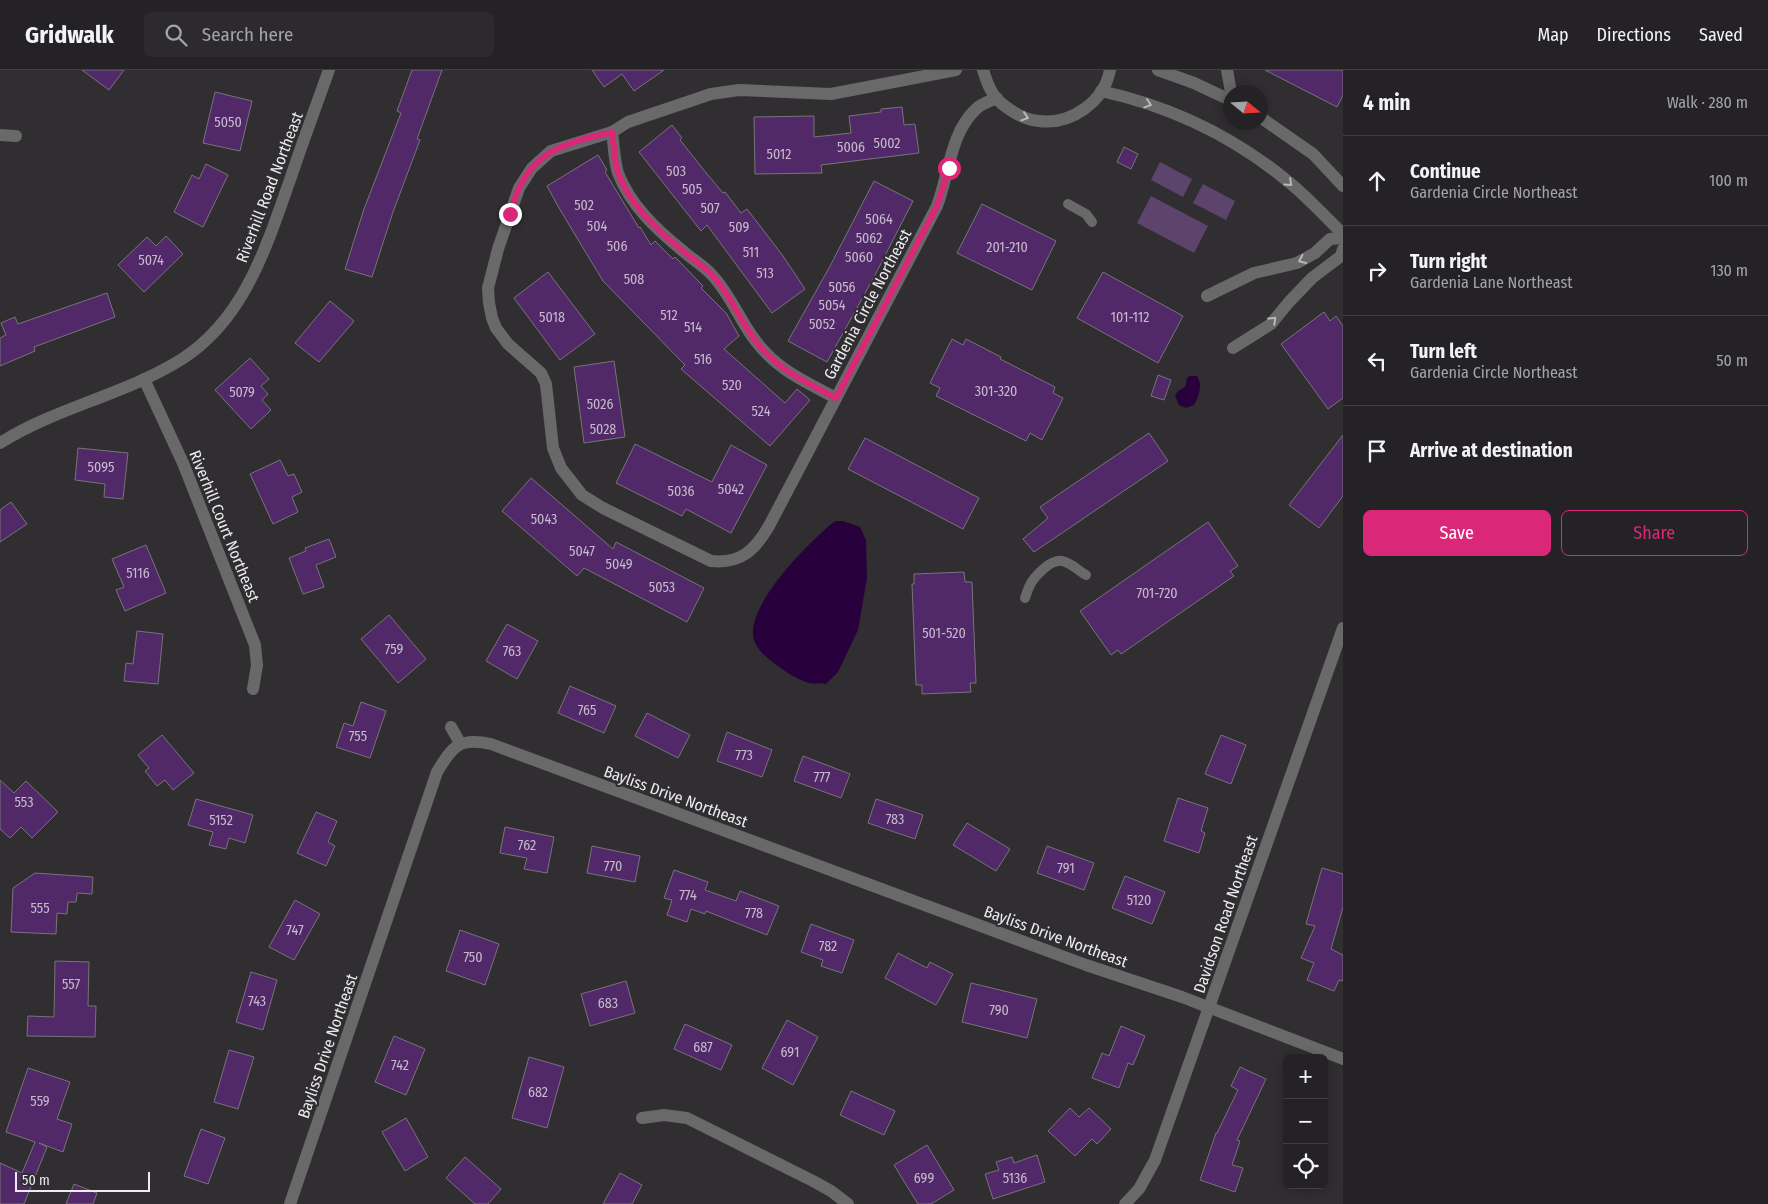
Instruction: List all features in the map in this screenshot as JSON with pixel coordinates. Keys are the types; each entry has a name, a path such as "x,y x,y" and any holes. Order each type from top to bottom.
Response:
{"street":[{"name":"Riverhill Road Northeast","path":"0,443 15,433 82,403 114,393 144,380 183,358 214,332 240,301 264,252 329,70"},
{"name":"Gardenia Circle Northeast","path":"956,70 832,94 739,90 711,94 628,122 612,132 550,151 532,168 519,188 498,249 488,288 492,318 496,328 508,344 541,373 546,384 553,448 562,468 582,495 603,508 712,561 724,562 749,553 760,541 937,206 943,191 954,147 963,125 977,108 997,98"},
{"path":"983,70 988,85 1000,102 1018,115 1039,122 1061,120 1081,112 1098,97 1110,70"},
{"path":"1158,70 1194,82 1223,96"},
{"path":"1228,70 1230,85"},
{"path":"1101,91 1166,110 1209,128 1250,152 1286,180 1343,234"},
{"path":"1268,123 1313,154 1343,186"},
{"path":"612,132 615,160 619,174 646,218 712,275 725,292 751,336 775,364 836,398"},
{"path":"0,135 16,136"},
{"path":"1208,296 1254,272 1297,263 1315,253 1330,239 1343,238"},
{"path":"1233,348 1271,324 1312,278 1341,256 1343,249"},
{"name":"Riverhill Court Northeast","path":"144,380 186,472 255,645 257,665 253,689"},
{"name":"Davidson Road Northeast","path":"1126,1204 1139,1190 1155,1160 1343,628"},
{"path":"450,727 460,744"},
{"name":"Bayliss Drive Northeast","path":"295,1203 437,772 446,757 460,744 473,740 491,744 1077,962 1209,1007 1343,1059"},
{"path":"642,1118 664,1116 687,1118 813,1181 831,1191 848,1204"}],"lane":[{"path":"1068,204 1086,214 1092,222"},
{"path":"1025,598 1030,584 1036,575 1053,562 1060,560 1086,575"}],"shaded area":[{"path":"1160,162 1192,179 1183,197 1151,180"},
{"path":"1203,184 1235,201 1226,220 1193,203"},
{"path":"1151,196 1208,226 1194,253 1137,223"},
{"path":"1189,376 1197,376 1200,387 1194,405 1186,408 1179,405 1175,396 1178,391 1185,387"},
{"path":"835,521 843,521 860,527 866,540 867,578 858,630 838,672 826,684 812,683 791,675 766,657 757,646 753,633 755,619 772,588 798,556"}],"building":[{"path":"82,70 124,70 109,90"},
{"path":"412,70 442,70 417,139 420,140 393,212 372,277 345,269 364,209 401,113 397,111"},
{"path":"592,70 664,70 634,91 622,74 604,87"},
{"path":"1265,70 1343,70 1343,95 1337,107"},
{"path":"215,92 252,101 240,151 203,143"},
{"path":"902,107 904,125 915,124 919,153 821,165 822,173 755,174 754,117 814,116 814,137 851,133 849,116 881,112 881,109"},
{"path":"672,125 682,138 680,140 723,193 725,192 741,213 747,209 783,256 805,289 772,313 707,225 701,231 639,152"},
{"path":"1124,147 1138,154 1131,169 1117,162"},
{"path":"598,155 607,170 605,172 651,245 655,241 673,259 675,257 703,286 701,288 726,313 739,336 724,349 785,403 797,389 810,400 770,446 681,369 685,365 603,281 559,208 547,186"},
{"path":"206,164 228,175 203,227 174,212 192,175 199,179"},
{"path":"874,181 913,201 827,362 788,341 829,268"},
{"path":"982,204 1056,241 1032,290 957,253"},
{"path":"166,236 183,254 144,292 118,265 147,237 156,246"},
{"path":"548,272 595,334 560,360 514,298"},
{"path":"1103,272 1183,316 1158,363 1077,318"},
{"path":"107,293 115,317 34,347 35,351 0,366 0,338 6,335 1,323 15,317 18,324"},
{"path":"330,301 354,321 319,362 295,343"},
{"path":"1324,312 1330,321 1336,316 1343,326 1343,398 1328,409 1281,344"},
{"path":"952,339 963,345 966,339 1055,387 1053,393 1063,398 1042,440 1030,433 1026,441 936,396 940,388 930,383"},
{"path":"250,358 269,379 261,386 268,394 262,400 271,410 251,429 215,390"},
{"path":"614,361 625,437 584,443 574,367"},
{"path":"1158,375 1171,380 1164,400 1151,396"},
{"path":"1149,433 1168,461 1034,552 1023,539 1048,518 1040,507"},
{"path":"1343,435 1343,496 1319,528 1289,505"},
{"path":"865,438 979,498 963,529 848,469"},
{"path":"635,444 712,482 731,445 767,465 731,533 686,509 682,516 616,483"},
{"path":"78,448 128,453 123,499 104,497 105,484 75,480"},
{"path":"280,460 288,476 294,474 302,492 292,497 298,512 273,524 250,474"},
{"path":"531,478 613,549 616,542 704,588 687,622 584,568 577,576 502,511"},
{"path":"11,502 27,524 0,542 0,510"},
{"path":"1208,522 1238,566 1230,571 1234,576 1121,654 1118,650 1111,655 1080,611"},
{"path":"329,539 336,557 316,565 324,587 303,594 289,558 306,551 305,548"},
{"path":"146,545 166,593 125,611 116,590 124,587 112,559"},
{"path":"964,572 965,582 972,582 976,683 970,683 971,692 922,694 922,685 916,685 912,584 914,584 914,574"},
{"path":"389,615 426,659 398,683 361,639"},
{"path":"507,624 538,641 517,679 486,661"},
{"path":"137,631 163,634 158,684 124,681 126,663 133,664"},
{"path":"570,686 616,706 604,733 558,713"},
{"path":"361,702 386,711 370,758 336,747 344,723 353,726"},
{"path":"647,713 690,735 678,758 635,736"},
{"path":"727,732 772,750 762,777 717,761"},
{"path":"162,735 194,773 173,790 165,780 157,786 145,771 149,768 138,755"},
{"path":"1221,735 1246,745 1231,784 1205,774"},
{"path":"803,756 850,774 841,798 794,781"},
{"path":"0,780 14,793 26,781 58,812 32,838 21,827 10,838 0,829"},
{"path":"1178,798 1208,808 1201,831 1205,833 1199,853 1164,841"},
{"path":"196,799 253,815 245,843 229,838 226,849 209,845 213,832 188,825"},
{"path":"876,799 923,815 915,839 868,823"},
{"path":"316,812 337,821 328,842 335,846 326,866 297,853"},
{"path":"967,823 1010,849 996,871 953,845"},
{"path":"505,827 554,837 547,873 524,869 527,858 500,853"},
{"path":"592,846 640,856 635,882 587,873"},
{"path":"1047,846 1094,863 1084,890 1037,873"},
{"path":"1322,868 1343,874 1343,907 1331,949 1343,955 1343,981 1339,980 1334,991 1307,980 1314,963 1301,958 1315,926 1306,924"},
{"path":"674,870 708,882 705,890 736,901 740,891 779,906 767,935 706,911 705,914 691,909 687,922 667,915 672,900 664,898"},
{"path":"35,873 93,877 92,894 77,893 76,902 68,902 67,914 57,913 56,934 11,932 13,888"},
{"path":"1125,876 1165,892 1152,924 1112,908"},
{"path":"295,900 320,914 294,960 269,947"},
{"path":"811,924 854,940 842,973 821,966 823,960 801,952"},
{"path":"460,930 499,944 485,985 446,971"},
{"path":"898,953 927,968 930,962 953,974 936,1005 885,978"},
{"path":"55,961 89,962 88,1006 96,1006 95,1037 27,1036 28,1016 54,1017"},
{"path":"251,972 277,980 263,1030 236,1022"},
{"path":"626,981 635,1013 590,1026 581,994"},
{"path":"971,983 1037,999 1027,1038 962,1022"},
{"path":"787,1020 818,1037 793,1085 762,1068"},
{"path":"685,1024 732,1045 721,1070 674,1049"},
{"path":"1121,1026 1145,1036 1133,1065 1128,1063 1119,1088 1092,1078 1102,1053 1109,1056"},
{"path":"394,1036 425,1049 406,1095 375,1082"},
{"path":"229,1050 254,1057 238,1109 214,1102"},
{"path":"529,1057 564,1067 547,1128 512,1118"},
{"path":"1240,1067 1266,1079 1237,1140 1240,1141 1232,1165 1243,1168 1235,1192 1200,1180 1216,1133 1238,1090 1231,1086"},
{"path":"28,1068 70,1082 57,1119 72,1124 63,1152 39,1143 47,1147 24,1204 0,1204 0,1163 22,1173 35,1142 6,1132"},
{"path":"851,1091 895,1111 884,1135 840,1115"},
{"path":"1070,1108 1079,1117 1089,1108 1111,1129 1097,1144 1092,1139 1075,1156 1048,1131"},
{"path":"406,1118 428,1157 405,1171 382,1132"},
{"path":"201,1129 225,1138 208,1184 184,1176"},
{"path":"927,1145 954,1190 931,1204 918,1204 894,1165"},
{"path":"1037,1155 1045,1182 993,1199 985,1174 999,1170 996,1162 1012,1157 1014,1163"},
{"path":"465,1157 501,1189 488,1204 475,1204 446,1178"},
{"path":"620,1173 642,1185 632,1204 603,1204"},
{"path":"74,1184 97,1193 93,1204 66,1204"}],"route":[{"path":"510,214 519,188 532,168 550,151 590,137 612,132 615,160 619,174 646,218 712,275 751,336 775,364 836,398 937,206 949,168"}]}
